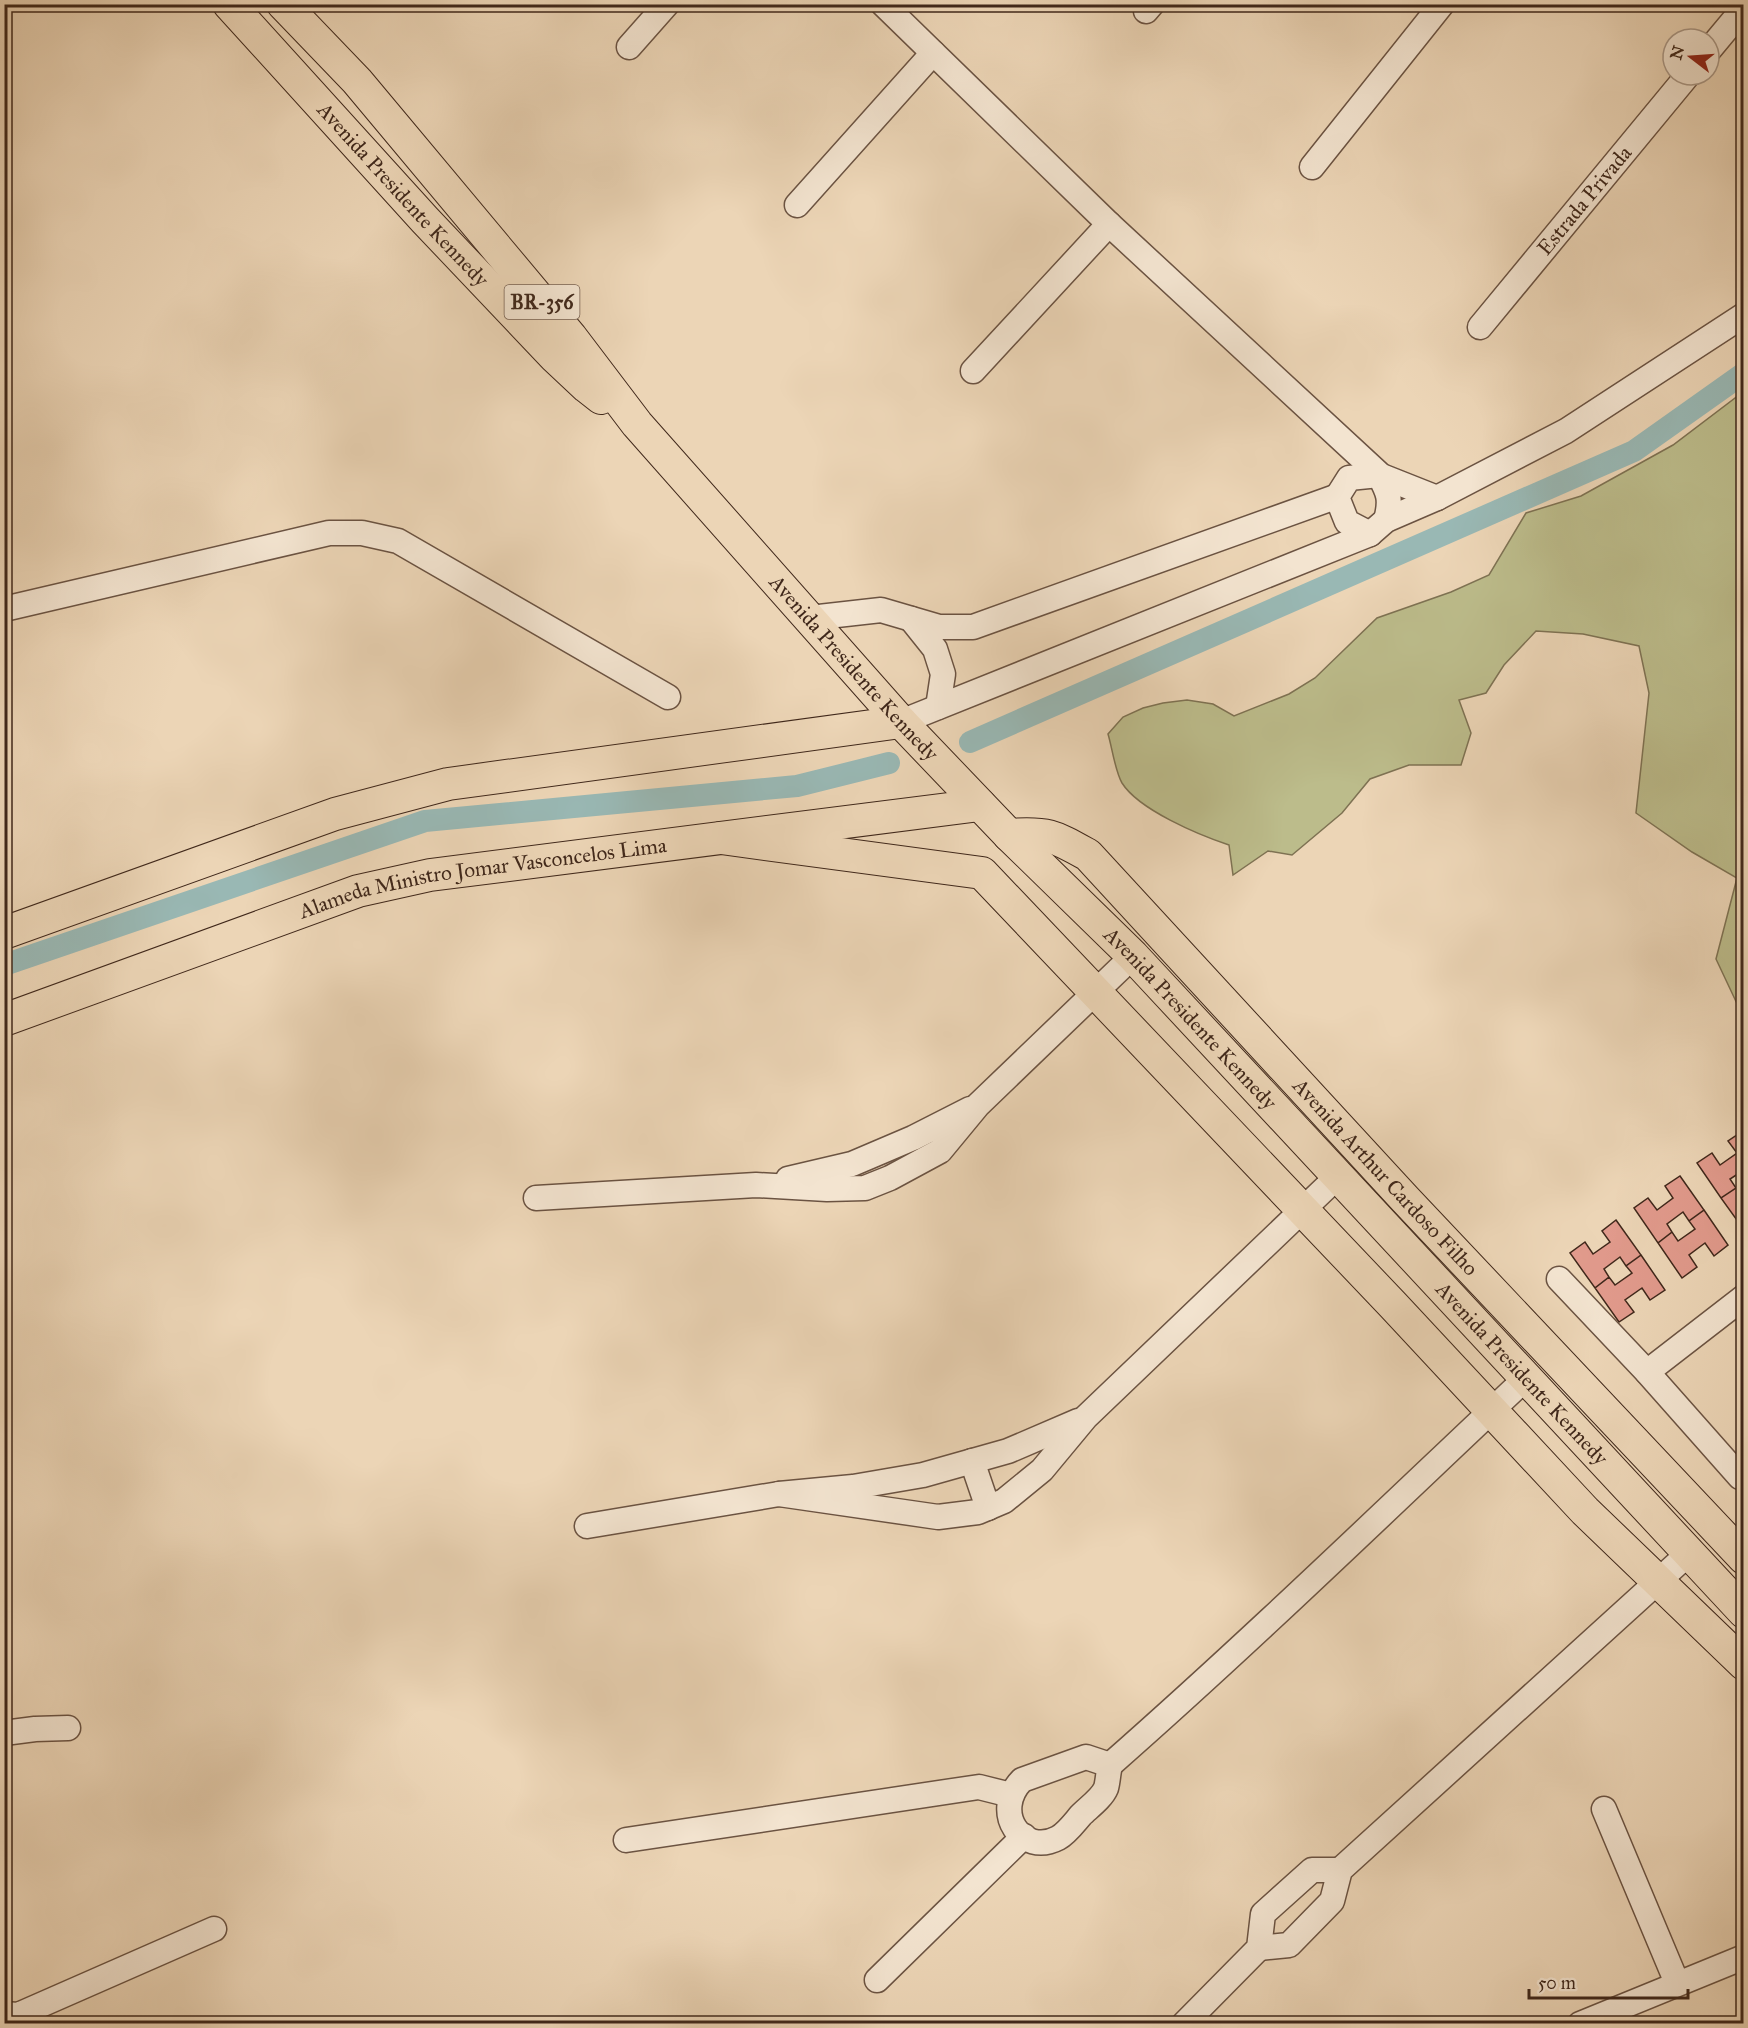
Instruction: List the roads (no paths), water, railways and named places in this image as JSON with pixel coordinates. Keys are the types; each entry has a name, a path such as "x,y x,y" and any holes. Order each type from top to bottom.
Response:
{"main road":[{"name":"Avenida Presidente Kennedy","path":"229,4 425,220 554,356 587,387 638,424"},
{"name":"Avenida Presidente Kennedy","path":"282,4 357,81 578,346 638,424 901,722 1009,835 1133,956 1688,1554 1742,1608"},
{"path":"4,933 335,814 426,789 448,784 901,722"},
{"name":"Alameda Ministro Jomar Vasconcelos Lima","path":"4,1020 358,891 430,875 980,805"},
{"name":"Avenida Arthur Cardoso Filho","path":"1009,835 1038,833 1059,838 1088,855 1659,1470 1738,1542"},
{"path":"721,838 982,873 1303,1210 1585,1511 1743,1664"}],"street":[{"path":"628,47 667,4"},
{"path":"883,4 1109,224 1379,475 1388,491 1390,506 1376,530"},
{"path":"1312,167 1442,4"},
{"path":"1721,33 1738,8"},
{"path":"797,206 933,53"},
{"name":"Estrada Privada","path":"1480,327 1678,87"},
{"path":"974,371 1109,224"},
{"path":"901,722 1376,530 1566,431 1743,315"},
{"path":"1342,440 1347,522 1376,530"},
{"path":"810,618 881,610 939,627 973,627 1379,475 1437,498"},
{"path":"4,609 329,533 362,533 398,541 668,697"},
{"path":"911,619 935,649 943,674 938,707"},
{"path":"536,1198 756,1185 827,1189 865,1188 890,1179 940,1151 978,1104 1133,956"},
{"path":"779,1494 938,1517 978,1512 1004,1501 1042,1470 1086,1417 1338,1176"},
{"path":"1559,1279 1647,1372 1740,1477 1743,1474"},
{"path":"1647,1372 1743,1297"},
{"path":"1110,1765 1086,1757 1022,1780 1011,1795 1008,1804 1011,1822 1016,1830 1024,1836 1042,1842 1060,1837 1105,1790 1110,1765 1232,1656 1525,1379"},
{"path":"587,1526 779,1494 853,1487 923,1475 1008,1451 1086,1417"},
{"path":"972,1461 988,1508"},
{"path":"1634,1495 1659,1470"},
{"path":"1259,1948 1289,1945 1332,1902 1340,1870 1688,1554"},
{"path":"4,1733 68,1728"},
{"path":"626,1840 979,1787 1011,1795"},
{"path":"1604,1809 1677,1983"},
{"path":"877,1980 1024,1836"},
{"path":"1184,2024 1259,1948 1263,1914 1312,1870 1340,1870"},
{"path":"13,2017 214,1929"},
{"path":"1580,2024 1743,1957"}],"waterway":[{"path":"970,742 1634,451 1744,373"},
{"path":"4,965 425,821 797,786 889,763"}]}
